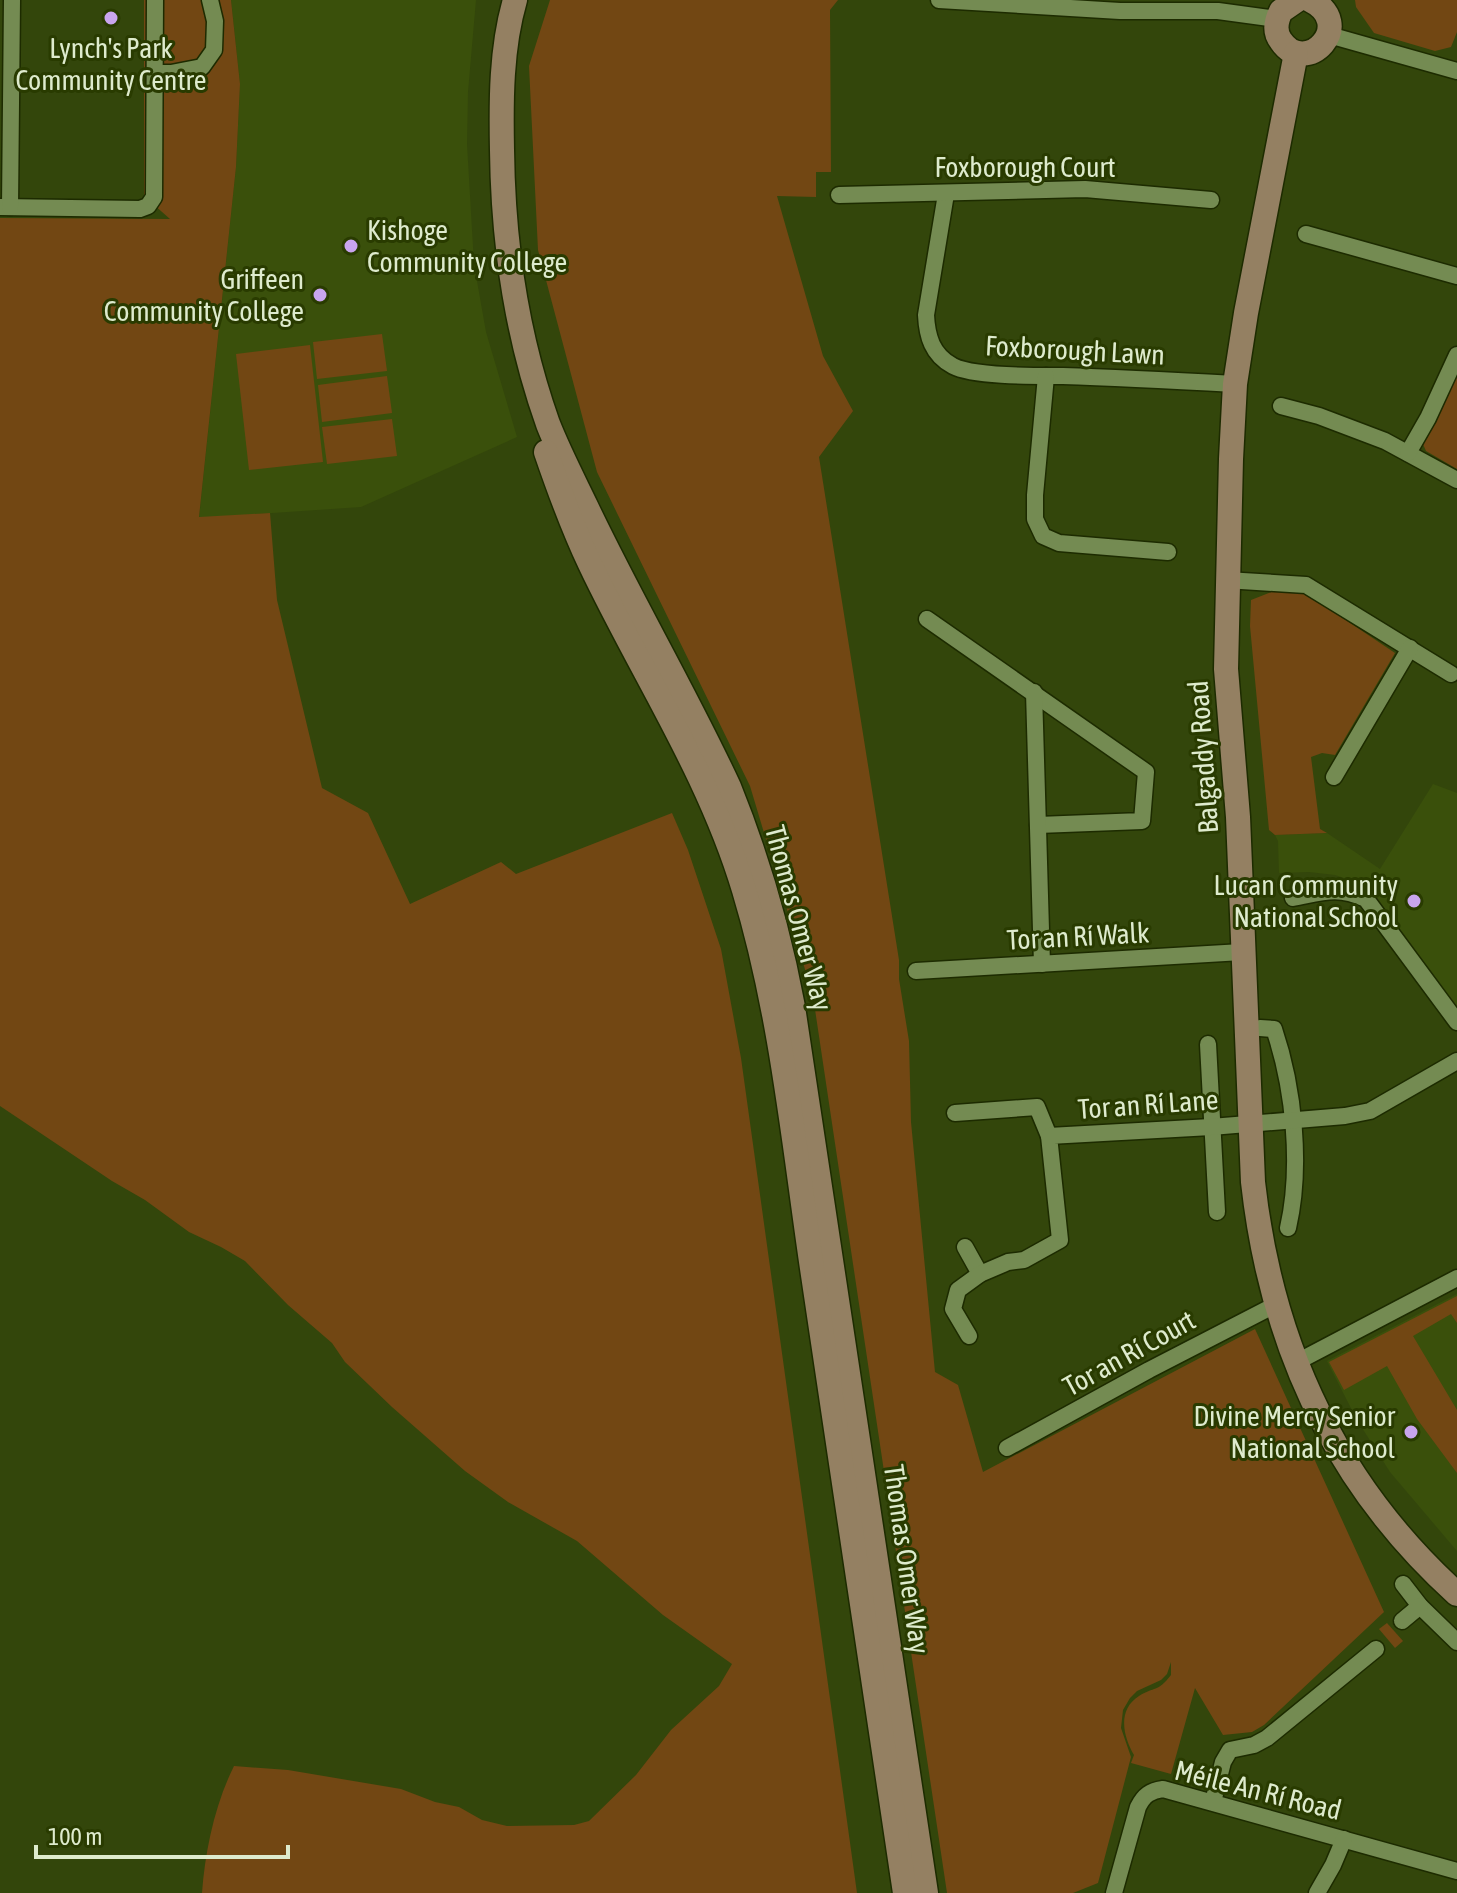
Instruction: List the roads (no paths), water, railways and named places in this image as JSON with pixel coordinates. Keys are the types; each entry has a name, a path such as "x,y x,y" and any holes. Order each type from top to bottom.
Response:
{"street":[{"path":"12,0 6,40 5,207 140,209 148,206 154,197 155,0"},
{"path":"155,73 202,67 214,50 215,21 210,0"},
{"name":"Thomas Omer Way","path":"497,0 490,122 491,183 505,301 521,371 563,502 591,565 686,744 714,807 744,889 766,974 905,1893"},
{"name":"Thomas Omer Way","path":"515,0 506,51 502,182 507,242 528,353 549,425 580,494 729,787 748,834 778,932 807,1097 926,1893"},
{"path":"939,0 1025,2 1120,11 1218,11 1277,19"},
{"path":"1297,0 1287,4 1277,19 1276,28 1282,43 1296,53 1313,52 1329,35 1330,26 1325,11 1311,0"},
{"path":"1329,35 1457,71"},
{"name":"Balgaddy Road","path":"1296,53 1260,232 1235,384 1226,580 1226,669 1238,817 1249,1123 1256,1212 1275,1305 1317,1413 1353,1474 1405,1542 1457,1594"},
{"name":"Foxborough Court","path":"839,195 1085,189 1211,200"},
{"name":"Foxborough Lawn","path":"946,194 926,315 927,335 931,343 952,365 967,371 1235,384"},
{"path":"1306,234 1457,276"},
{"path":"1408,453 1457,355"},
{"path":"1046,376 1035,495 1035,519 1043,536 1059,543 1168,552"},
{"path":"1281,406 1349,426 1457,480"},
{"path":"1226,580 1306,585 1451,674"},
{"path":"927,619 1146,772 1142,821 1038,825"},
{"path":"1334,777 1410,648"},
{"path":"1034,692 1042,964"},
{"path":"1293,898 1347,891 1366,899 1457,1022"},
{"name":"Tor an Rí Walk","path":"916,971 1242,952"},
{"path":"1260,1028 1274,1029 1281,1049 1294,1120 1292,1206 1288,1228"},
{"path":"1208,1044 1217,1212"},
{"name":"Tor an Rí Lane","path":"1049,1136 1345,1116 1370,1111 1457,1061"},
{"name":"Tor an Rí Lane","path":"955,1113 1037,1107 1049,1136 1060,1240 1024,1260 1008,1262 980,1274 958,1290 953,1309 969,1336"},
{"path":"965,1247 980,1274"},
{"path":"1295,1363 1457,1278"},
{"name":"Tor an Rí Court","path":"1007,1448 1275,1305"},
{"path":"1403,1584 1420,1606 1457,1642"},
{"path":"1402,1621 1420,1606"},
{"path":"1213,1802 1223,1762 1230,1750 1254,1745 1267,1738 1376,1649"},
{"name":"Méile An Rí Road","path":"1114,1893 1143,1797 1163,1789 1457,1871"},
{"path":"1317,1893 1344,1839"}],"place":[{"name":"Lynch's Park Community Centre","path":"111,18"},
{"name":"Kishoge Community College","path":"351,246"},
{"name":"Griffeen Community College","path":"320,295"},
{"name":"Lucan Community National School","path":"1414,901"},
{"name":"Divine Mercy Senior National School","path":"1411,1432"}]}
